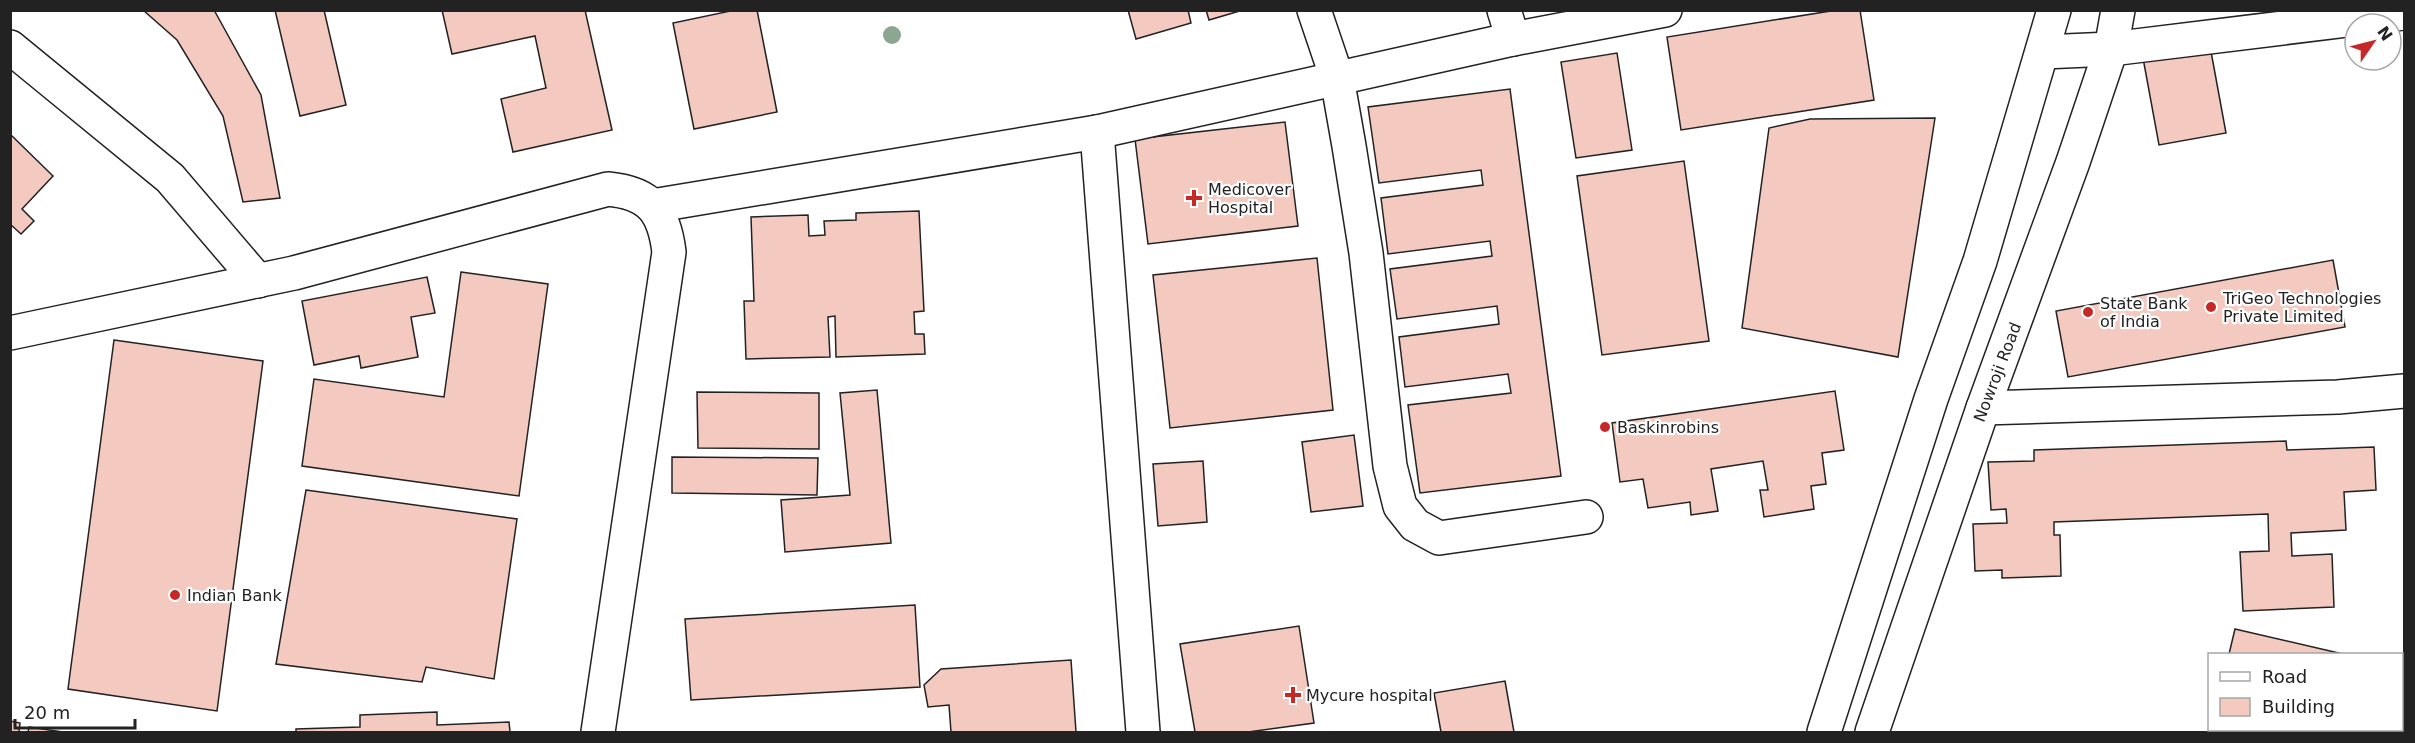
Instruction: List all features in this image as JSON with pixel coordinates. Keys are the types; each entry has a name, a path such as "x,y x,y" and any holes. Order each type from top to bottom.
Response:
{"street":[{"path":"1314,10 1336,78 1366,253 1390,466 1400,506 1415,525 1438,538 1586,517"},
{"path":"652,206 1097,132 1336,78 1508,25 1665,10"},
{"path":"1824,732 1931,399 1980,261 2054,10"},
{"name":"Nowroji Road","path":"1872,732 1983,408 2024,300 2111,49 2118,10"},
{"path":"2043,52 2111,49 2404,12"},
{"path":"10,46 170,178 258,280"},
{"path":"1097,132 1143,732"},
{"path":"10,333 258,280 608,189 629,191 652,206 666,228 669,252 598,732"},
{"path":"1983,408 2338,397 2404,392"}],"building":[{"path":"143,10 214,10 261,95 280,198 243,202 223,116 177,40"},
{"path":"275,10 324,10 346,105 300,116"},
{"path":"442,10 585,10 612,130 513,152 501,99 546,88 535,36 452,54"},
{"path":"735,10 757,10 777,112 694,129 673,23"},
{"path":"1128,10 1188,10 1191,23 1136,39"},
{"path":"1206,10 1243,10 1209,20"},
{"path":"1837,10 1860,10 1874,100 1681,130 1667,37"},
{"path":"2210,46 2226,133 2159,145 2143,58"},
{"path":"1617,53 1632,150 1576,158 1561,62"},
{"path":"1510,89 1561,476 1420,493 1408,405 1511,393 1508,374 1405,387 1399,337 1499,324 1497,306 1397,319 1390,269 1492,256 1490,241 1388,254 1381,198 1483,185 1481,170 1379,183 1368,107"},
{"path":"1935,118 1898,357 1742,328 1769,128 1810,119"},
{"path":"1285,122 1298,226 1148,244 1135,139"},
{"path":"10,134 53,176 22,209 34,221 21,234 10,224"},
{"path":"1684,161 1709,341 1602,355 1577,176"},
{"path":"919,211 924,311 914,312 915,334 924,334 925,354 836,357 835,316 828,317 830,357 746,359 744,301 754,301 751,217 808,215 809,236 825,235 824,221 856,220 856,213"},
{"path":"1317,258 1333,410 1170,428 1153,275"},
{"path":"2333,260 2345,327 2068,377 2056,311"},
{"path":"461,272 548,284 519,496 302,466 314,379 444,397"},
{"path":"427,277 435,313 411,317 418,357 361,368 359,356 314,365 302,301"},
{"path":"114,340 263,361 217,711 68,689"},
{"path":"877,390 891,543 785,552 781,500 850,495 840,393"},
{"path":"1835,391 1844,450 1822,453 1826,484 1811,486 1814,509 1764,517 1760,490 1768,490 1763,461 1711,469 1718,511 1691,515 1690,502 1648,508 1643,479 1620,482 1612,423"},
{"path":"697,392 819,393 819,449 698,448"},
{"path":"1354,435 1363,506 1311,512 1302,442"},
{"path":"2286,441 2287,450 2374,447 2376,490 2344,492 2346,530 2291,533 2292,556 2332,554 2334,607 2243,611 2240,552 2269,551 2268,514 2054,522 2054,535 2060,535 2061,576 2002,578 2002,570 1975,571 1973,524 2007,523 2006,509 1991,510 1988,462 2034,461 2034,450"},
{"path":"672,457 818,458 817,495 672,493"},
{"path":"1203,461 1207,522 1158,526 1153,464"},
{"path":"306,490 517,519 494,679 426,667 422,682 276,664"},
{"path":"915,605 920,687 691,700 685,619"},
{"path":"1299,626 1314,723 1248,732 1195,732 1180,644"},
{"path":"2235,629 2339,653 2229,653"},
{"path":"1071,660 1076,732 951,732 949,705 928,707 924,685 941,669"},
{"path":"1505,681 1514,732 1441,732 1434,693"},
{"path":"437,712 437,725 509,722 510,732 296,732 296,729 360,727 360,715"},
{"path":"10,721 20,723 19,732 10,732"},
{"path":"29,727 63,732 28,732"}],"place":[{"name":"Medicover Hospital","path":"1194,198"},
{"name":"TriGeo Technologies Private Limited","path":"2211,307"},
{"name":"State Bank of India","path":"2088,312"},
{"name":"Baskinrobins","path":"1605,427"},
{"name":"Indian Bank","path":"175,595"},
{"name":"Mycure hospital","path":"1293,695"}]}
